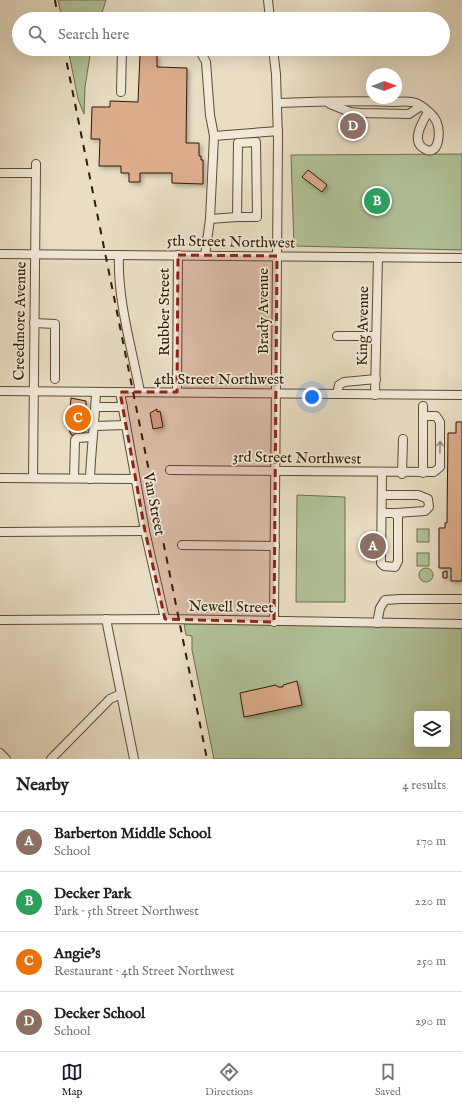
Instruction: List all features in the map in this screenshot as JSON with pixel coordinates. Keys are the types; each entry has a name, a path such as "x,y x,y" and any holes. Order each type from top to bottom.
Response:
{"street":[{"path":"268,0 269,12"},
{"path":"121,92 122,56"},
{"path":"203,56 206,62 210,115 214,136 210,219 205,256"},
{"name":"Brady Avenue","path":"274,56 278,131 274,622"},
{"path":"326,102 355,113 409,114 421,106"},
{"path":"277,103 410,102 417,103 428,112"},
{"path":"214,136 278,131"},
{"path":"246,143 248,133"},
{"path":"210,219 257,217 256,142 238,143 237,217"},
{"name":"Creedmore Avenue","path":"33,478 36,164"},
{"path":"0,173 35,173"},
{"name":"5th Street Northwest","path":"0,254 462,258"},
{"path":"119,255 119,267 126,320 140,392"},
{"name":"Rubber Street","path":"177,392 178,255"},
{"name":"King Avenue","path":"376,394 378,258"},
{"path":"34,323 55,324 55,379"},
{"path":"337,336 376,336"},
{"path":"337,394 339,386 344,382 376,379"},
{"name":"4th Street Northwest","path":"0,391 462,395"},
{"path":"90,479 92,437 95,426 96,392"},
{"name":"Van Street","path":"120,392 145,531 165,619"},
{"path":"423,406 423,416 423,473 434,472 440,467 440,422 436,416 423,416"},
{"path":"96,407 123,407"},
{"path":"95,426 126,425"},
{"path":"74,478 75,440 77,438 92,437"},
{"path":"402,474 403,439"},
{"name":"3rd Street Northwest","path":"170,470 402,474 423,473"},
{"path":"382,473 382,566 397,566 399,519 396,513"},
{"path":"0,478 135,479"},
{"path":"382,495 422,495 428,499 429,507 425,512 382,513"},
{"path":"0,532 145,531"},
{"path":"182,545 275,546"},
{"path":"377,623 380,608 385,600 462,599"},
{"path":"106,619 134,759"},
{"name":"Newell Street","path":"0,620 165,619 462,624"},
{"path":"51,759 110,699 121,694"},
{"path":"0,753 6,759"}],"highlighted area":[{"path":"178,255 277,256 274,622 165,619 145,531 120,392 177,392"}],"green space":[{"path":"58,0 106,0 102,12 61,12"},
{"path":"69,56 90,56 85,87 84,114 78,99"},
{"path":"462,154 462,250 294,246 291,155"},
{"path":"297,495 345,497 345,602 296,602"},
{"path":"417,529 429,529 429,542 417,542"},
{"path":"417,553 429,553 429,566 417,566"},
{"path":"423,568 429,568 433,572 433,578 429,582 423,582 419,578 419,572"},
{"path":"184,624 462,627 462,759 214,759 192,650 192,636 186,635"}],"building":[{"path":"140,56 157,56 157,67 187,68 186,143 199,143 199,156 201,156 201,160 203,160 203,184 172,183 172,173 140,173 140,182 129,182 129,173 121,173 121,166 99,166 100,139 91,139 92,107 110,107 110,101 138,102"},
{"path":"308,170 327,185 322,192 302,177"},
{"path":"71,398 86,401 86,412 89,412 88,429 80,435 71,435 70,433 68,420"},
{"path":"157,409 157,412 160,411 163,427 153,429 150,413"},
{"path":"456,422 462,422 462,581 451,581 451,568 439,568 439,528 445,528 445,523 447,523 448,433 456,433"},
{"path":"447,571 447,578 443,578 443,572"},
{"path":"297,681 302,705 244,717 240,693 276,685 278,687 283,687 283,685"}],"railway":[{"path":"55,0 57,12"},
{"path":"65,56 207,759"}],"place":[{"name":"Decker School","path":"353,126"},
{"name":"Decker Park","path":"377,201"},
{"name":"Angie's","path":"78,418"},
{"name":"Barberton Middle School","path":"373,546"}]}
